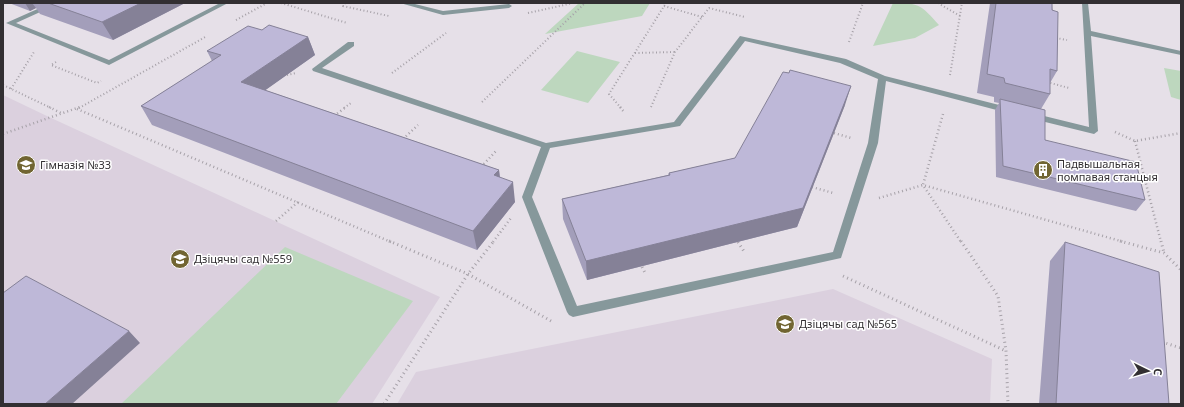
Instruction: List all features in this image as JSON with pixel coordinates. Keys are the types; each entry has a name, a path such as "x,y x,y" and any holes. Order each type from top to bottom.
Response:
{"lane":[{"path":"57,3 10,23 109,63 224,3"},
{"path":"404,3 443,13 509,6"},
{"path":"350,44 316,69 546,146 677,124 743,38 843,61 882,78 1094,131 1085,3"},
{"path":"1088,33 1181,53"},
{"path":"546,146 527,197 573,312 837,255 873,143 882,78"}],"path":[{"path":"233,22 267,3"},
{"path":"281,3 350,24 350,44"},
{"path":"465,119 585,3"},
{"path":"609,94 666,3"},
{"path":"843,61 863,3"},
{"path":"938,3 960,16"},
{"path":"664,6 702,17"},
{"path":"333,116 449,30"},
{"path":"3,134 77,109 213,33"},
{"path":"11,89 36,48"},
{"path":"635,53 676,52"},
{"path":"3,85 62,113"},
{"path":"77,109 468,274 557,325"},
{"path":"402,140 436,109"},
{"path":"1093,123 1135,141 1181,133"},
{"path":"480,168 511,135"},
{"path":"1135,141 1164,253"},
{"path":"923,186 998,296 1006,351 1008,404"},
{"path":"853,205 923,186 1164,253 1181,270"},
{"path":"384,404 468,274 527,197"},
{"path":"276,221 298,202"},
{"path":"836,273 1006,351"},
{"path":"1155,340 1181,348"}],"shaded area":[{"name":"Дзіцячы сад №559","path":"3,95 440,297 372,404 3,404"},
{"name":"Дзіцячы сад №565","path":"833,289 992,359 990,404 397,404 416,372"}],"green space":[{"path":"579,3 650,3 642,16 545,34"},
{"path":"893,3 919,6 924,9 939,25 915,38 873,46"},
{"path":"577,51 620,62 588,103 541,90"},
{"path":"1164,68 1181,71 1181,100 1171,97"},
{"path":"285,247 413,301 336,404 121,404"}],"building":[{"path":"48,3 141,3 102,22"},
{"path":"996,3 1052,3 1052,10 1058,12 1057,71 1050,69 1050,94 1005,83 1004,78 987,74"},
{"path":"269,25 308,37 241,82 499,170 494,175 513,182 473,231 141,106 221,55 207,51 248,26 262,30"},
{"path":"790,70 851,86 803,208 586,261 562,199 670,175 669,173 735,158 783,72 789,73"},
{"path":"1000,99 1045,110 1045,140 1136,162 1145,200 1003,166"},
{"path":"1065,242 1159,272 1169,404 1056,404"},
{"path":"26,276 129,331 45,404 3,404 3,293"}],"place":[{"name":"Гімназія №33","path":"26,165"},
{"name":"Падвышальная помпавая станцыя","path":"1043,170"},
{"name":"Дзіцячы сад №559","path":"180,259"},
{"name":"Дзіцячы сад №565","path":"785,324"}]}
